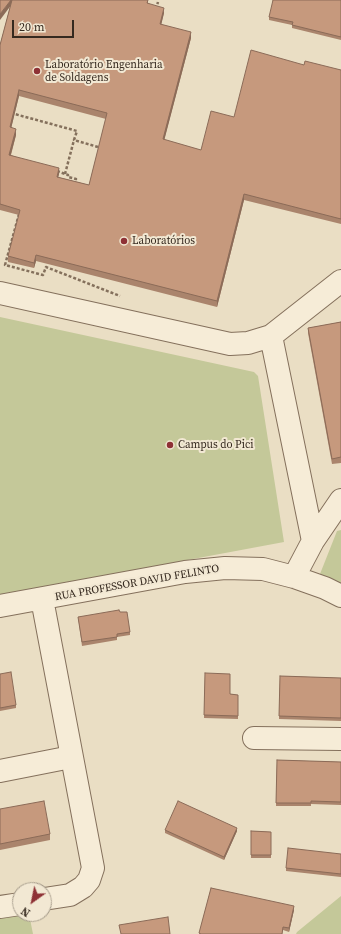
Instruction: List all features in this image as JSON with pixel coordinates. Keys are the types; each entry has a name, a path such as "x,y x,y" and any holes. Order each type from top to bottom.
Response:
{"street":[{"path":"0,293 230,344 248,343 272,336 341,281"},
{"path":"272,336 313,541"},
{"path":"294,577 313,541 341,500"},
{"name":"RUA PROFESSOR DAVID FELINTO","path":"0,606 185,572 225,568 263,569 294,577 325,588 341,596"},
{"path":"42,599 93,868 89,880 83,887 70,894 52,897"},
{"path":"254,738 341,739"},
{"path":"0,771 71,757"},
{"path":"0,907 12,905"}],"path":[{"path":"155,15 158,2"},
{"path":"8,112 77,130 65,174"},
{"path":"74,140 98,146"},
{"path":"52,170 68,174 68,177 76,179 75,184"},
{"path":"20,211 5,265 43,275 46,266 120,296"}],"green space":[{"path":"0,317 254,372 258,376 284,542 0,595"},
{"path":"341,530 341,584 320,574 337,531"},
{"path":"341,896 341,934 296,934 297,932"},
{"path":"12,915 12,922 31,922 33,934 0,934 0,917"}],"building":[{"path":"0,0 11,0 0,14"},
{"path":"12,0 148,0 147,3 164,8 160,24 191,32 163,139 201,150 211,111 234,117 251,50 304,65 305,61 341,70 341,219 244,194 217,301 36,255 34,263 8,256 20,210 0,204 0,45","holes":["19,90 107,113 89,185 57,177 59,168 9,155 16,129 10,127"]},
{"path":"273,0 341,0 341,37 292,25 293,22 269,17"},
{"path":"341,322 341,457 332,459 308,328"},
{"path":"119,610 120,612 127,612 130,632 117,634 117,637 82,642 78,617"},
{"path":"11,672 16,705 0,708 0,674"},
{"path":"205,673 230,674 230,694 238,695 238,716 204,715"},
{"path":"280,676 341,678 341,718 279,716"},
{"path":"277,760 341,762 341,802 311,801 311,803 276,803"},
{"path":"44,801 50,834 0,844 0,809"},
{"path":"178,801 237,828 224,857 165,830"},
{"path":"251,831 271,832 271,855 251,855"},
{"path":"288,848 341,854 341,874 286,868"},
{"path":"211,888 294,906 289,928 283,927 282,934 199,933"},
{"path":"168,917 170,934 121,934 119,925"}],"place":[{"name":"Laboratório Engenharia de Soldagens","path":"37,71"},
{"name":"Laboratórios","path":"124,241"},
{"name":"Campus do Pici","path":"170,445"}]}
